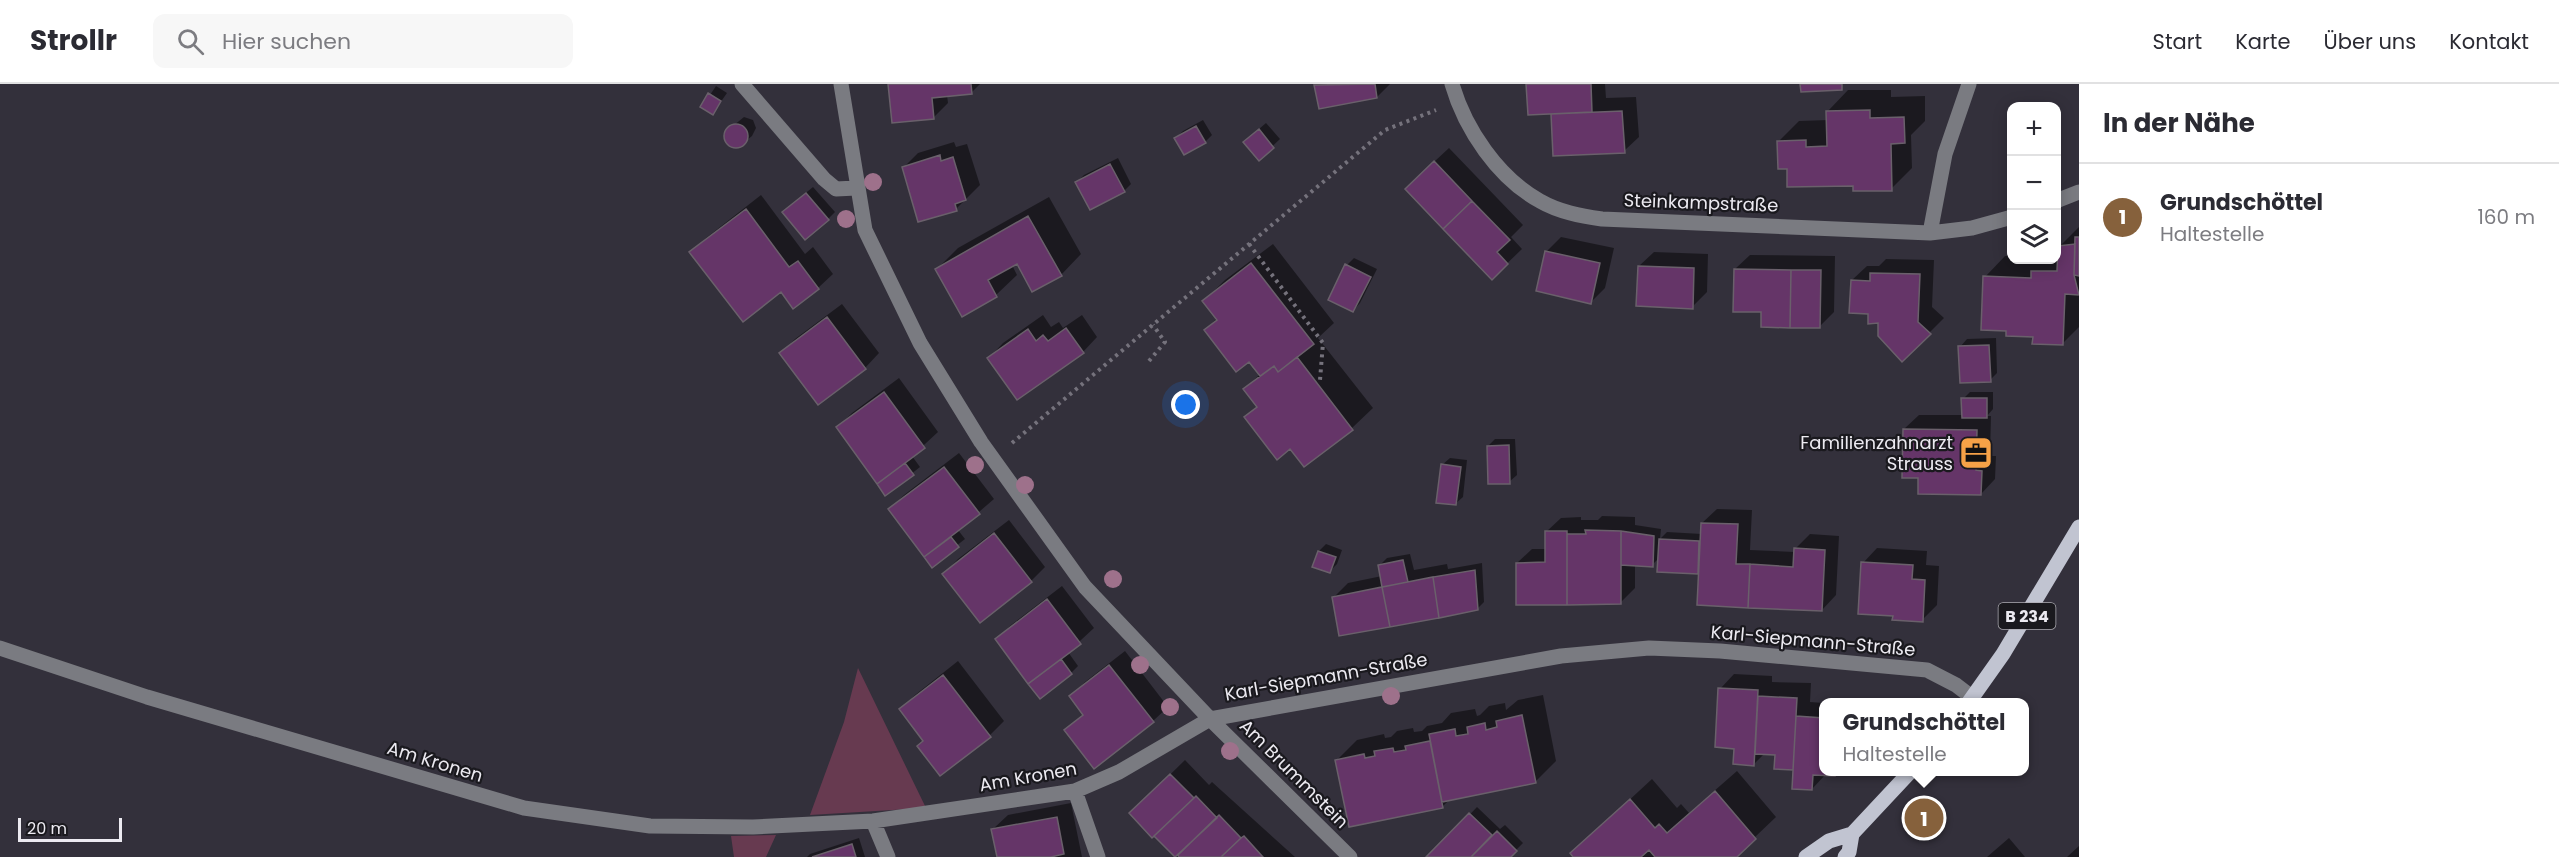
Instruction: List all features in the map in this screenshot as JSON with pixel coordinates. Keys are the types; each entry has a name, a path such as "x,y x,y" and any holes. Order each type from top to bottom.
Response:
{"main road":[{"name":"B 234","path":"1972,698 2031,610 2079,527"},
{"path":"1806,857 1829,841 1852,834 1905,776"},
{"path":"1845,857 1849,852 1852,834"}],"street":[{"path":"742,84 824,179 836,189 856,188"},
{"name":"Karl-Siepmann-Straße","path":"841,84 856,188 865,230 920,344 993,458 1084,587 1210,718 1561,656 1649,648 1720,651 1927,670 1956,684 1969,698"},
{"name":"Steinkampstraße","path":"1452,84 1457,101 1473,132 1514,183 1540,202 1573,214 1602,219 1930,233 1972,228 2007,218"},
{"path":"1930,233 1945,154 1969,84"},
{"path":"2061,199 2079,192"},
{"name":"Am Kronen","path":"0,648 147,697 524,808 650,826 753,827 873,822 1076,791 1119,772 1210,718"},
{"name":"Am Brummstein","path":"1210,718 1350,857"},
{"path":"1076,791 1098,857"},
{"path":"873,822 888,857"}],"path":[{"path":"993,458 1385,130 1457,101"},
{"path":"1249,244 1323,343 1320,380"},
{"path":"1149,361 1165,342 1153,325"}],"shaded area":[{"path":"858,668 926,808 810,815 844,722"},
{"path":"776,835 766,857 734,857 731,836"}],"building":[{"path":"888,84 971,84 972,94 932,98 934,119 892,123"},
{"path":"1375,84 1377,98 1319,109 1314,85"},
{"path":"1526,84 1591,84 1592,112 1528,115"},
{"path":"1800,84 1842,84 1842,90 1801,92"},
{"path":"708,93 721,101 713,115 700,107"},
{"path":"1870,110 1870,118 1904,117 1905,143 1891,144 1892,191 1853,191 1853,186 1787,187 1787,169 1778,169 1777,141 1806,140 1806,147 1827,146 1826,111"},
{"path":"1622,111 1625,153 1553,156 1551,114"},
{"path":"736,124 745,127 748,136 745,145 736,148 727,145 724,136 727,127"},
{"path":"1196,126 1206,143 1184,155 1174,138"},
{"path":"1259,129 1274,148 1259,161 1243,142"},
{"path":"940,155 941,161 953,157 966,200 955,204 957,211 918,222 902,167"},
{"path":"1434,161 1472,201 1443,229 1405,189"},
{"path":"1110,164 1125,192 1090,210 1075,182"},
{"path":"806,193 829,220 805,240 782,212"},
{"path":"1472,201 1510,240 1497,252 1508,264 1492,280 1443,229"},
{"path":"746,209 789,267 798,261 819,289 793,309 781,292 743,322 689,252"},
{"path":"1028,216 1062,276 1032,292 1017,264 988,280 997,297 962,317 935,269"},
{"path":"2075,237 2079,237 2079,276 2074,275"},
{"path":"2075,244 2074,275 2079,295 2065,294 2063,345 2032,344 2033,337 2006,336 2006,331 1981,330 1983,276 2031,278 2031,271 2057,271 2057,264 2061,264 2061,246"},
{"path":"1545,251 1600,263 1591,304 1536,291"},
{"path":"1251,263 1314,344 1278,372 1274,366 1260,376 1249,362 1236,372 1204,330 1217,320 1202,301"},
{"path":"1345,264 1371,277 1353,312 1328,300"},
{"path":"1638,266 1694,268 1693,309 1636,306"},
{"path":"1734,269 1791,270 1790,328 1761,327 1761,312 1733,312"},
{"path":"1791,270 1821,270 1820,328 1790,328"},
{"path":"1870,273 1920,274 1918,322 1931,334 1902,362 1878,336 1878,323 1868,324 1868,314 1849,313 1851,280 1870,281"},
{"path":"827,317 866,369 818,405 779,353"},
{"path":"1066,328 1084,353 1017,400 987,358 1028,329 1036,341 1043,335 1048,341"},
{"path":"1989,345 1991,382 1960,383 1958,346"},
{"path":"1297,357 1353,430 1304,467 1290,449 1277,460 1244,417 1257,407 1243,389 1274,366 1278,372"},
{"path":"884,392 925,448 877,484 836,427"},
{"path":"1961,398 1987,398 1987,418 1962,418"},
{"path":"1903,429 1977,430 1976,470 1982,471 1981,495 1918,494 1918,478 1902,478"},
{"path":"1509,445 1510,484 1488,484 1487,446"},
{"path":"905,463 914,475 885,496 877,484"},
{"path":"1441,464 1461,467 1456,505 1436,503"},
{"path":"944,467 980,514 924,557 888,509"},
{"path":"1701,523 1738,524 1736,564 1750,564 1748,608 1697,605"},
{"path":"1585,530 1621,531 1621,604 1567,605 1567,534 1586,534"},
{"path":"1545,531 1567,531 1567,605 1516,605 1516,563 1545,562"},
{"path":"1621,531 1654,536 1653,567 1621,565"},
{"path":"994,533 1032,582 980,623 942,574"},
{"path":"951,537 959,547 932,568 924,557"},
{"path":"1659,539 1699,541 1698,574 1657,572"},
{"path":"1794,548 1825,550 1822,611 1748,608 1750,564 1793,567"},
{"path":"1318,551 1336,557 1330,573 1312,567"},
{"path":"1403,560 1408,582 1382,587 1378,565"},
{"path":"1861,562 1913,565 1912,579 1925,580 1923,622 1892,620 1893,616 1858,614"},
{"path":"1475,570 1478,610 1439,618 1433,577"},
{"path":"1433,577 1439,618 1390,627 1382,587"},
{"path":"1382,587 1390,627 1339,636 1332,597"},
{"path":"1047,599 1081,644 1028,684 995,639"},
{"path":"1061,659 1072,674 1040,699 1028,684"},
{"path":"1109,665 1154,722 1094,769 1064,730 1083,715 1069,696"},
{"path":"943,675 991,737 940,776 917,746 923,741 899,709"},
{"path":"1718,688 1758,690 1754,766 1733,764 1734,749 1715,747"},
{"path":"1758,696 1797,698 1793,770 1774,769 1775,755 1755,754"},
{"path":"1522,715 1536,783 1442,802 1429,734 1455,729 1456,736 1468,734 1467,727 1485,723 1486,730 1497,727 1496,721"},
{"path":"1796,716 1819,718 1819,775 1813,775 1812,790 1792,789"},
{"path":"1430,741 1443,808 1349,827 1335,760 1364,754 1365,758 1375,756 1374,751 1393,748 1394,752 1406,750 1405,746"},
{"path":"1170,774 1194,798 1152,838 1129,813"},
{"path":"1715,791 1756,839 1737,857 1655,857 1649,850 1641,857 1573,857 1570,853 1630,799 1655,828 1659,824 1667,833"},
{"path":"1196,796 1217,818 1175,857 1154,836"},
{"path":"1469,813 1492,835 1471,857 1426,857"},
{"path":"1219,815 1241,838 1221,857 1179,857 1178,855"},
{"path":"1057,817 1064,854 1051,857 997,857 991,829"},
{"path":"1497,831 1517,851 1511,857 1471,857"},
{"path":"1244,836 1263,857 1221,857 1241,838"},
{"path":"852,844 856,857 812,857"}],"place":[{"name":"Familienzahnarzt Strauss","path":"1976,453"},
{"name":"Grundschöttel","path":"1924,818"}]}
